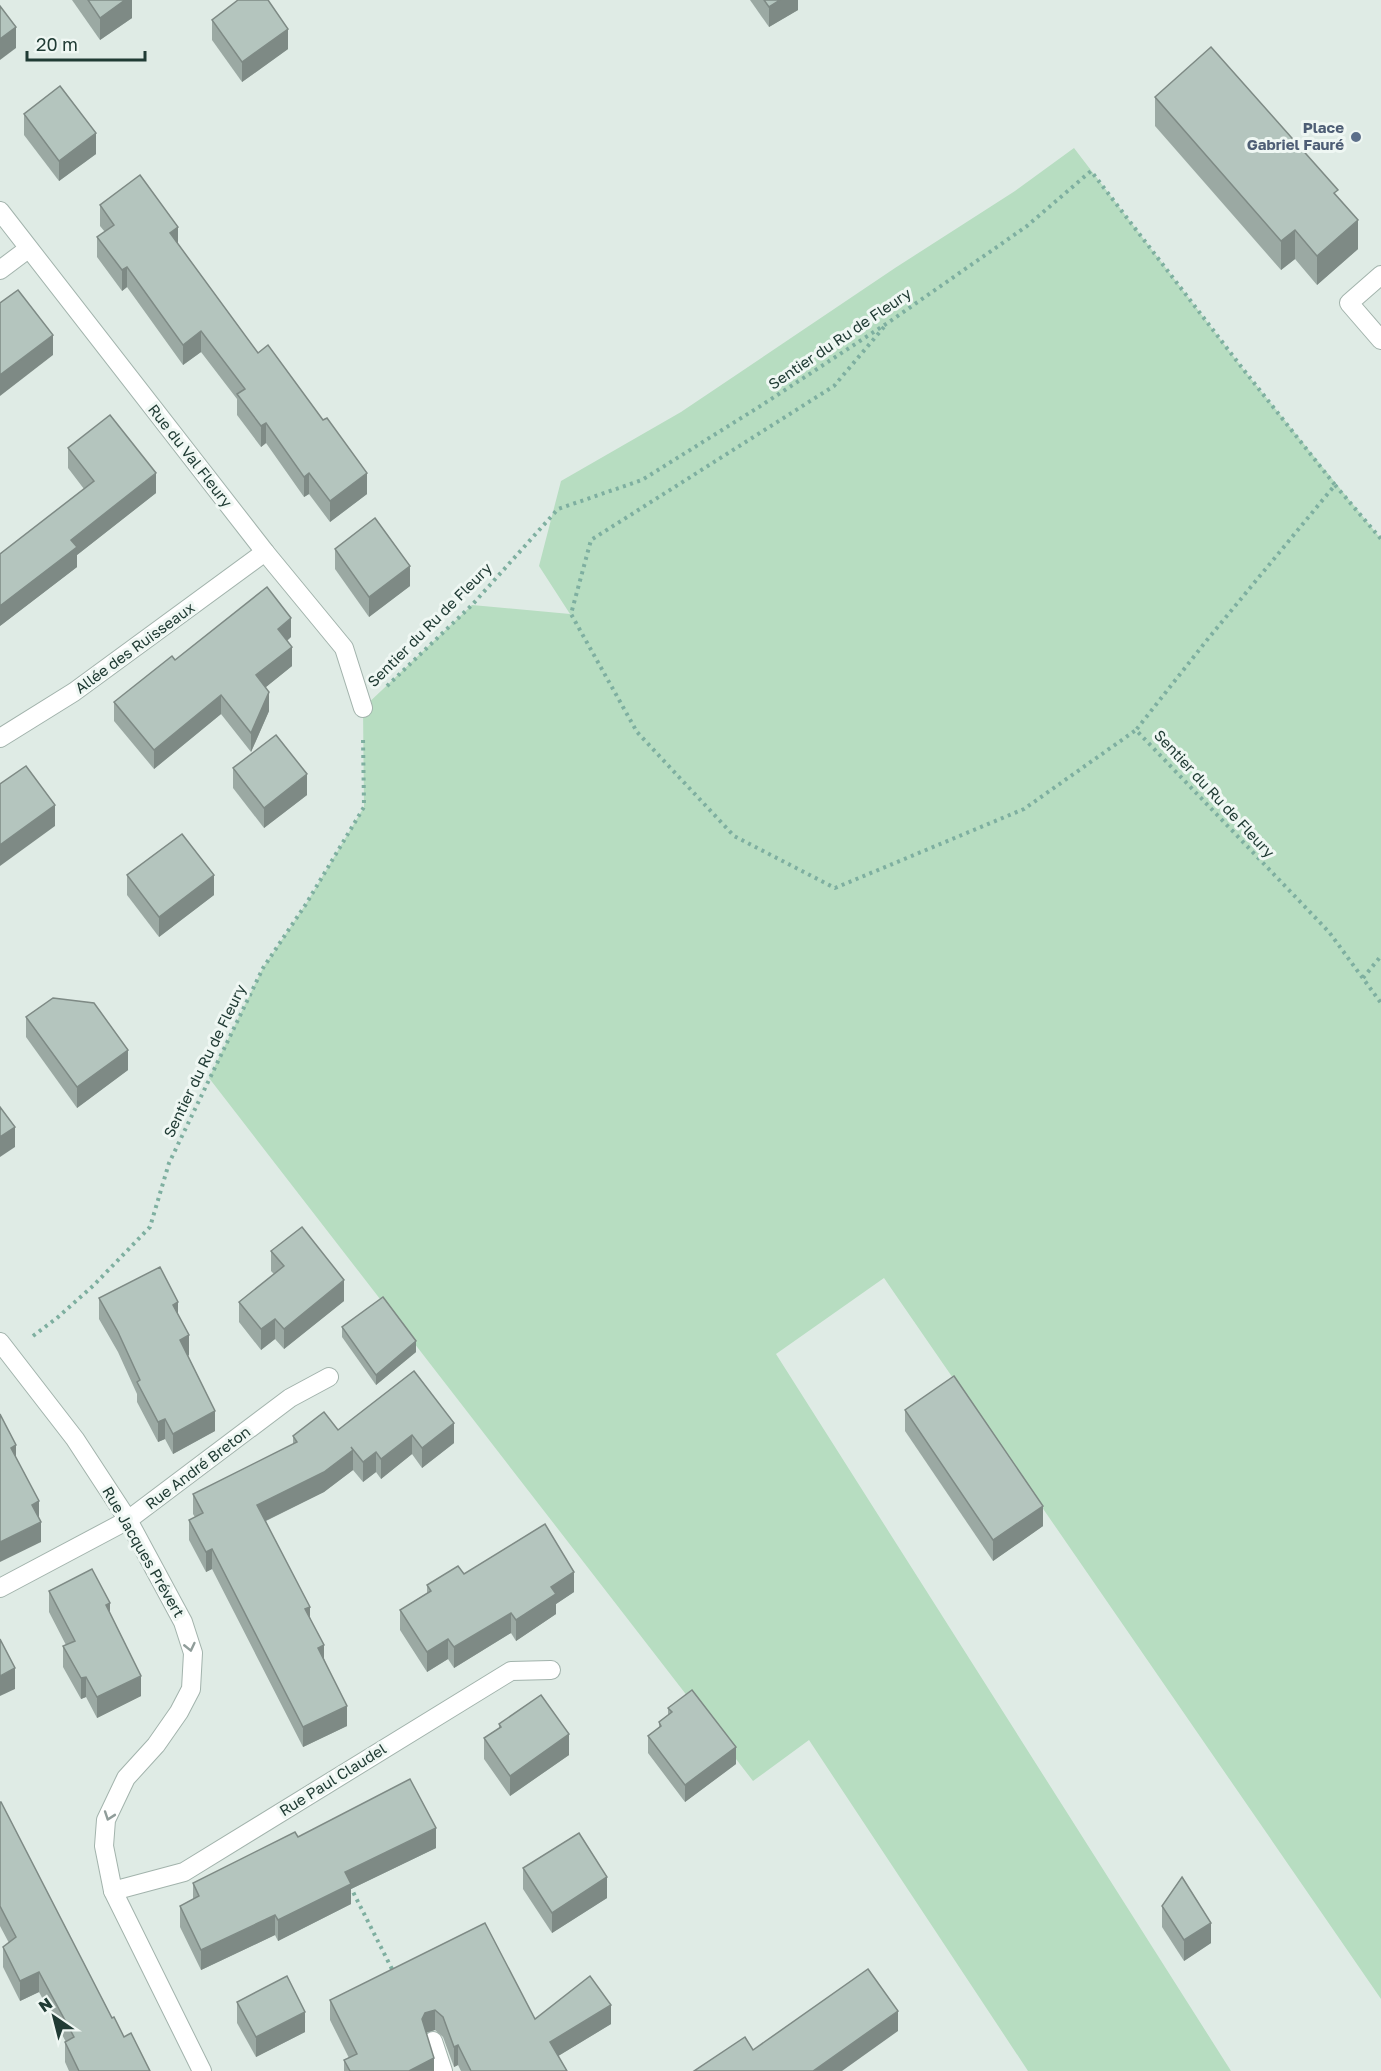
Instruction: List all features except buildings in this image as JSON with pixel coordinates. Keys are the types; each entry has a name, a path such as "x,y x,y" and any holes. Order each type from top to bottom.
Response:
{"street":[{"name":"Rue du Val Fleury","path":"0,211 266,552 344,648 363,708"},
{"path":"0,270 28,249"},
{"path":"1381,275 1349,303 1381,340"},
{"name":"Allée des Ruisseaux","path":"0,738 74,692 266,552"},
{"name":"Rue Jacques Prévert","path":"5,1347 75,1439 128,1520 183,1622 193,1653 191,1689 180,1712 156,1745 126,1778 106,1820 104,1846 113,1891 202,2071"},
{"name":"Rue André Breton","path":"0,1588 128,1520 290,1398 329,1377"},
{"name":"Rue Paul Claudel","path":"113,1891 184,1872 511,1671 551,1670"},
{"path":"433,2042 443,2071"}],"path":[{"name":"Sentier du Ru de Fleury","path":"5,1347 57,1318 93,1286 150,1227 170,1163 263,968 306,904 364,807 363,708 472,605 558,509 642,480 762,405 889,322 1027,226 1091,171 1242,369 1335,485 1206,640 1136,730 1329,933 1381,1003"},
{"path":"889,322 834,386 591,540 571,614 637,732 734,836 835,888 1024,809 1136,730"},
{"path":"1335,485 1381,539"},
{"path":"1363,978 1381,956"},
{"path":"348,1882 397,1978"}],"green space":[{"path":"1074,148 1243,369 1381,539 1381,1999 884,1278 776,1354 1231,2071 1028,2071 809,1740 753,1781 209,1078 263,968 306,904 364,807 363,708 472,605 570,614 539,566 561,481 681,412 895,268 1015,191"}],"place":[{"name":"Place Gabriel Fauré","path":"1356,137"}]}
